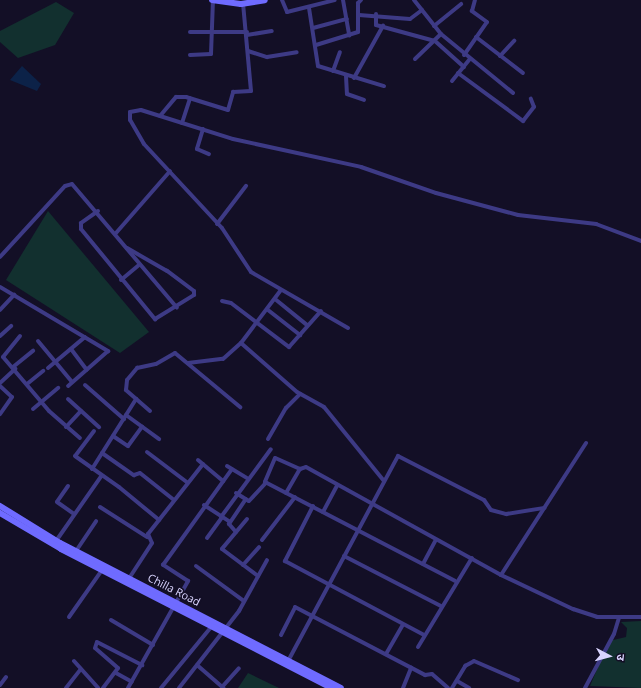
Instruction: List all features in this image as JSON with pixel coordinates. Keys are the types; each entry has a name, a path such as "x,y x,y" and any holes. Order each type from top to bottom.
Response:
{"main road":[{"path":"212,0 242,2 265,0"},
{"name":"Chilla Road","path":"0,506 56,541 62,547 76,551 128,580 329,685 341,688"},
{"path":"0,513 102,570 128,580"},
{"path":"175,604 212,626 224,630"}],"street":[{"path":"190,55 210,55 212,0"},
{"path":"282,0 286,12 309,8 335,0"},
{"path":"343,0 349,35"},
{"path":"316,45 358,31 361,0"},
{"path":"414,0 441,34 513,93"},
{"path":"464,54 487,22 472,11 475,0"},
{"path":"160,116 171,100 190,98 229,110 233,92 251,91 247,33 242,2"},
{"path":"434,26 460,4"},
{"path":"309,8 316,45 318,66 346,76 384,86"},
{"path":"359,15 376,14 411,18 422,10"},
{"path":"376,14 376,24 435,40 464,67"},
{"path":"313,28 346,20"},
{"path":"354,78 384,26"},
{"path":"190,32 247,33 272,31"},
{"path":"415,59 441,34"},
{"path":"476,37 523,73"},
{"path":"500,56 514,41"},
{"path":"248,51 270,57 297,52"},
{"path":"333,71 340,52"},
{"path":"452,81 470,59"},
{"path":"458,73 523,121 534,107 531,99"},
{"path":"346,76 347,94 364,100"},
{"path":"182,123 190,98"},
{"path":"348,328 321,311 251,272 217,224 144,144 129,115 136,110 293,154 361,167 436,193 518,215 596,224 641,241"},
{"path":"203,129 197,149 209,154"},
{"path":"116,233 170,171"},
{"path":"0,257 68,184 75,186 98,211 139,265 177,308"},
{"path":"217,224 246,186"},
{"path":"98,211 80,227 121,280 155,319 177,308 196,292 138,252 127,248"},
{"path":"121,280 139,265"},
{"path":"0,287 109,352 68,386"},
{"path":"188,363 220,360 241,343 268,310 281,290"},
{"path":"0,310 14,295"},
{"path":"275,300 307,325"},
{"path":"222,301 230,303 289,347 321,311"},
{"path":"268,310 300,335"},
{"path":"0,336 11,326"},
{"path":"20,336 3,356 41,402 80,438"},
{"path":"48,368 85,337"},
{"path":"38,341 72,382"},
{"path":"241,343 300,394 312,399 336,420 338,429 384,481"},
{"path":"71,349 87,370"},
{"path":"0,383 33,351"},
{"path":"150,410 136,399 125,386 137,368 156,364 176,353 240,407"},
{"path":"27,384 43,371"},
{"path":"85,385 125,417 142,426 159,439"},
{"path":"0,386 12,397 0,414"},
{"path":"33,409 58,388"},
{"path":"268,438 286,408 300,394"},
{"path":"68,399 99,427"},
{"path":"92,469 136,399"},
{"path":"66,426 81,412"},
{"path":"113,436 128,446 142,426"},
{"path":"94,431 74,455 159,520"},
{"path":"501,575 586,443"},
{"path":"207,538 222,517 236,493 271,450"},
{"path":"147,452 188,482"},
{"path":"102,453 134,475 140,473 174,500"},
{"path":"287,663 398,456 484,500 491,510 506,514 545,508"},
{"path":"236,493 250,500 266,483 275,458 300,469"},
{"path":"198,460 223,481"},
{"path":"147,537 203,464"},
{"path":"227,466 247,478"},
{"path":"286,493 300,469 306,467 372,506 472,558 501,575 573,609 597,617 641,617"},
{"path":"128,688 188,580 163,565 204,505 232,469"},
{"path":"56,541 102,475"},
{"path":"266,483 455,580"},
{"path":"68,486 57,502 74,514"},
{"path":"323,512 337,486"},
{"path":"262,540 295,497"},
{"path":"236,532 229,527 230,522 246,499"},
{"path":"204,505 230,522"},
{"path":"312,506 285,559 328,586 424,635"},
{"path":"100,507 147,537 152,543 128,580"},
{"path":"247,519 222,549 258,576"},
{"path":"76,551 96,521"},
{"path":"423,564 436,540"},
{"path":"243,565 259,547"},
{"path":"344,556 441,606"},
{"path":"418,647 455,580 472,558"},
{"path":"179,688 224,630 244,601 267,560"},
{"path":"196,566 244,601"},
{"path":"69,617 102,570"},
{"path":"282,635 293,608 312,616 426,676 432,674 448,688"},
{"path":"586,688 614,634 619,618"},
{"path":"111,620 152,645"},
{"path":"386,654 403,624"},
{"path":"161,688 212,626"},
{"path":"103,688 116,672 117,667 95,648 97,642 142,665"},
{"path":"74,661 80,670 97,688"},
{"path":"452,688 465,666 474,661 518,680"},
{"path":"197,665 223,688 239,668"},
{"path":"403,688 411,668"},
{"path":"66,688 80,670"},
{"path":"116,672 132,682"},
{"path":"0,685 6,677"},
{"path":"457,681 469,688"}],"green space":[{"path":"56,2 74,13 55,45 18,58 0,42 0,31"},
{"path":"48,211 149,332 120,353 6,280"},
{"path":"641,621 641,688 590,686 609,641 626,637 627,628 621,622"},
{"path":"248,673 279,688 238,688"}],"water":[{"path":"22,66 41,84 37,91 10,80"}]}
